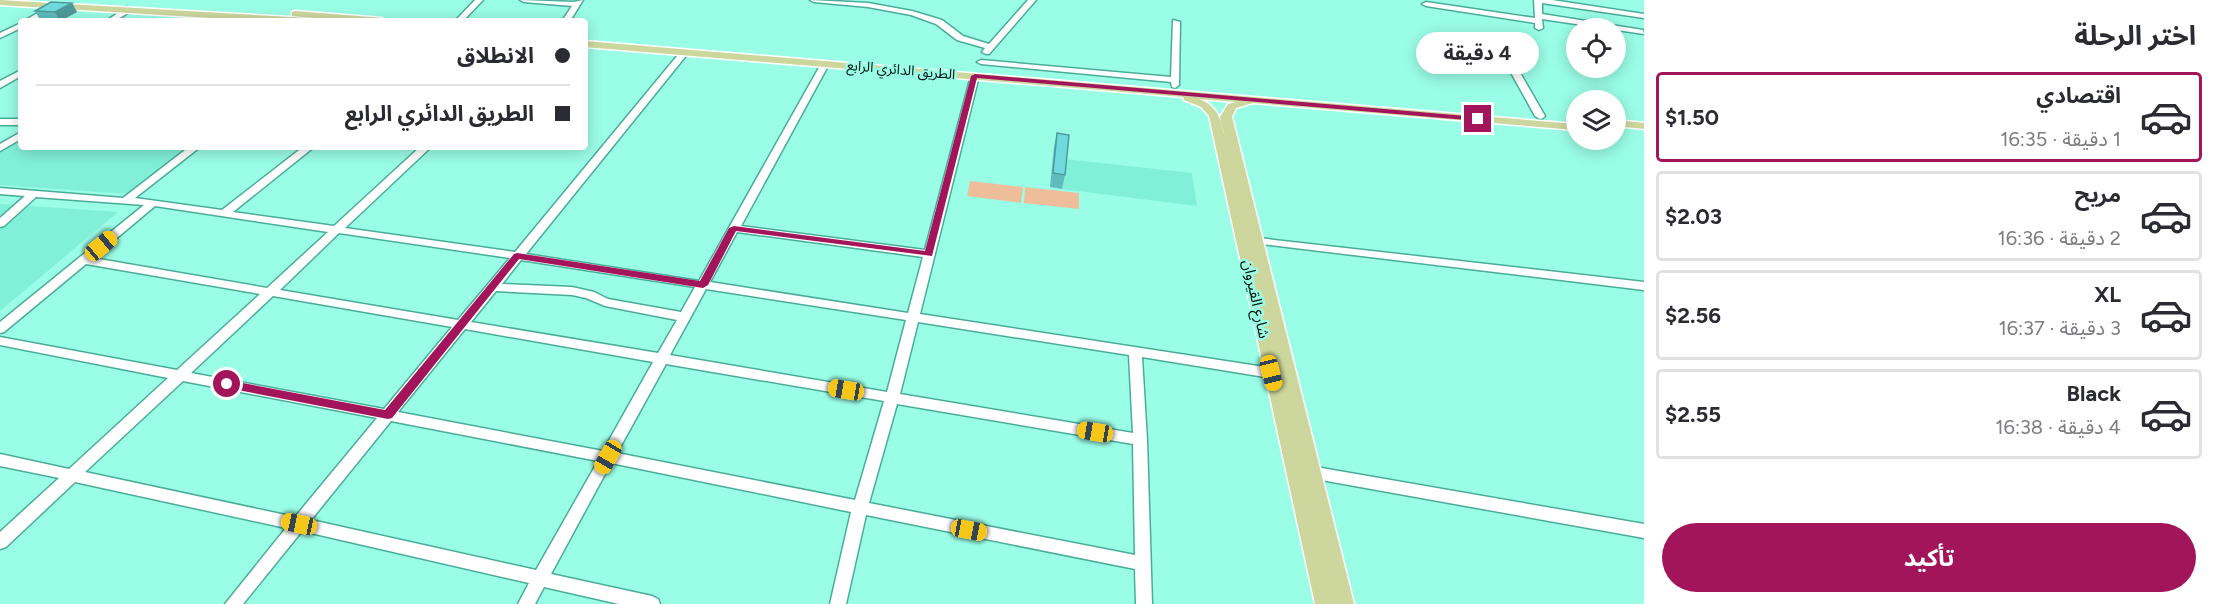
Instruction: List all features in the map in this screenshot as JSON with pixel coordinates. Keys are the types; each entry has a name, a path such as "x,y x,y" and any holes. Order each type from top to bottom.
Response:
{"main road":[{"path":"82,0 339,18"},
{"path":"0,1 234,18"},
{"name":"الطريق الدائري الرابع","path":"588,38 1566,119"},
{"name":"الطريق الدائري الرابع","path":"588,44 825,64 978,69"},
{"path":"1172,86 1219,114 1234,105 1264,101"},
{"name":"الطريق الدائري الرابع","path":"1172,86 1264,101 1566,126"},
{"name":"شارع القيروان","path":"1219,114 1249,240 1343,604"},
{"path":"1626,124 1644,126"},
{"path":"1626,132 1644,133"},
{"name":"شارع القيروان","path":"1249,240 1271,373 1326,604"}],"street":[{"path":"462,18 479,0"},
{"path":"524,0 578,2"},
{"path":"814,0 868,5 912,13 939,22 960,38 990,47"},
{"path":"838,604 860,508 892,398 978,69 990,47 1032,0"},
{"path":"1538,21 1538,0 1644,16"},
{"path":"568,18 578,2"},
{"path":"1426,4 1538,21 1643,32"},
{"path":"33,18 57,5"},
{"path":"115,18 130,9"},
{"path":"1172,86 1176,22"},
{"path":"0,36 18,27"},
{"path":"1444,40 1501,47 1540,117"},
{"path":"233,604 685,52"},
{"path":"526,604 825,64"},
{"path":"0,85 18,75"},
{"path":"0,122 18,122"},
{"path":"0,148 18,137"},
{"path":"126,201 191,150"},
{"path":"225,213 305,150"},
{"path":"0,543 423,150"},
{"path":"0,191 153,203 337,229 1271,373"},
{"path":"0,225 34,193"},
{"path":"0,329 153,203"},
{"path":"734,228 928,254"},
{"path":"1249,240 1644,286"},
{"path":"83,260 1140,440"},
{"path":"491,287 572,291 590,295 605,302 685,317"},
{"path":"0,341 608,457 1143,564"},
{"path":"1135,351 1140,440 1144,604"},
{"path":"0,460 299,524 652,604"},
{"path":"1310,472 1644,531"}],"shaded area":[{"path":"18,141 18,150 187,150 129,194 0,185 0,152"},
{"path":"1065,159 1192,173 1197,206 1062,189"},
{"path":"970,181 1023,187 1021,203 967,196"},
{"path":"1025,187 1079,193 1079,209 1024,203"},
{"path":"0,204 118,212 0,311"}],"building":[{"path":"51,2 72,3 55,12 35,11"},
{"path":"1057,133 1069,135 1065,175 1053,173"}],"route":[{"path":"227,384 388,415 517,256 703,285 734,228 928,254 975,76 1478,119"}]}
